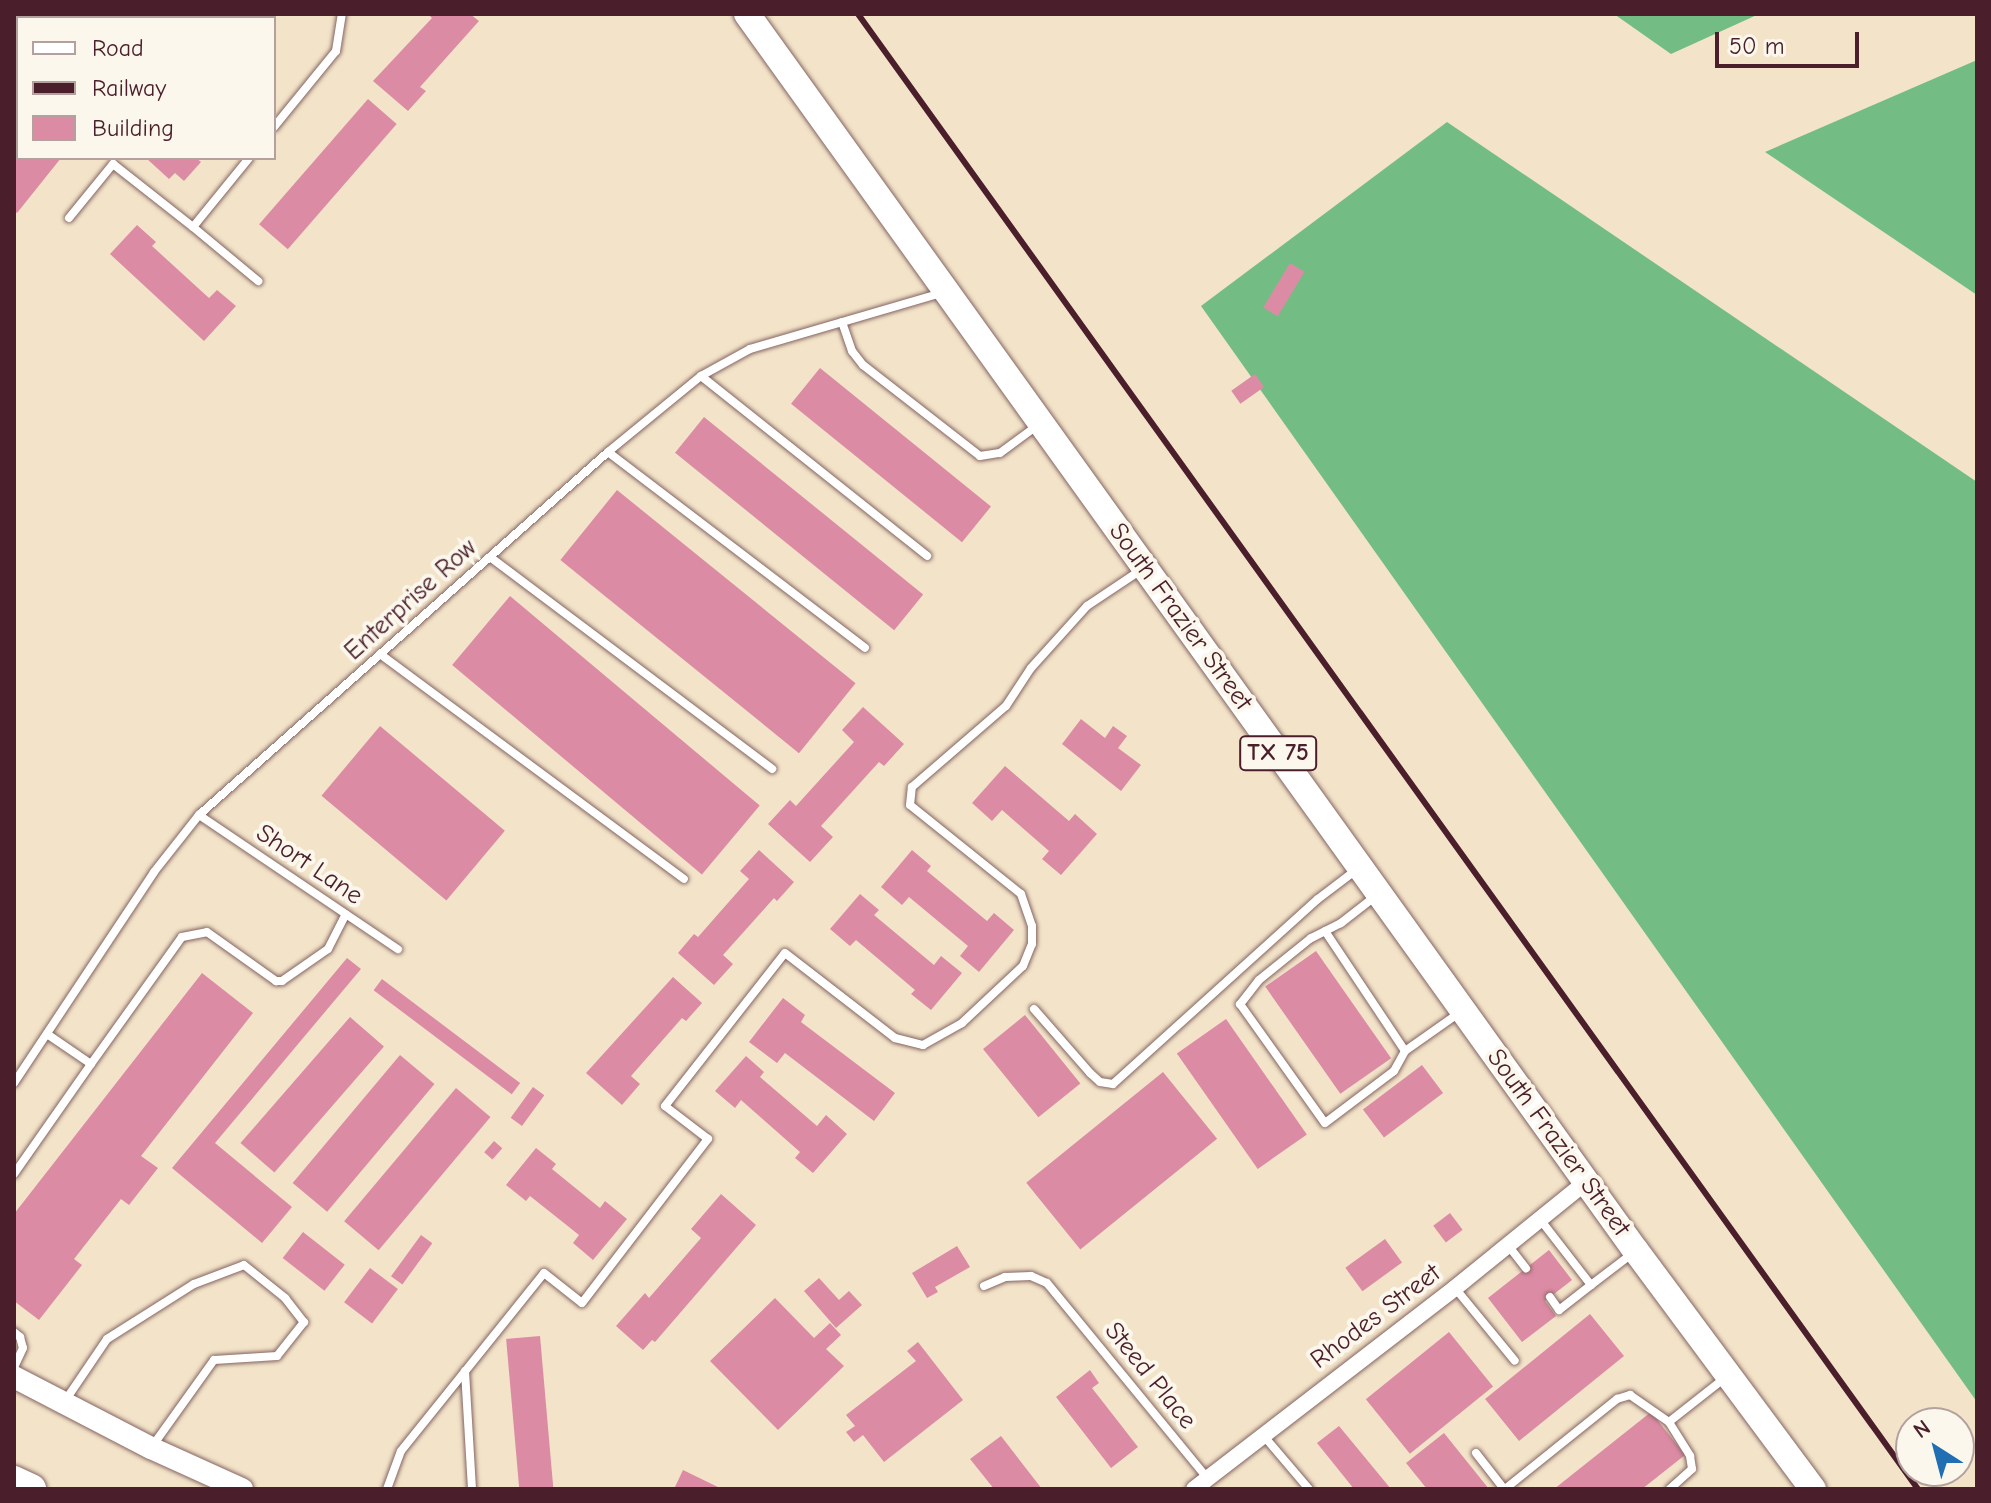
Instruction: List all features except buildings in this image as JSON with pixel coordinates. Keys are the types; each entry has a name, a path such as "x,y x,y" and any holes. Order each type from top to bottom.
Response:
{"highway":[{"path":"14,1481 31,1489"}],"main road":[{"name":"South Frazier Street","path":"747,14 1727,1377 1813,1489"},
{"path":"14,1377 151,1448 242,1489"}],"street":[{"name":"Rhodes Street","path":"1200,1484 1455,1288 1587,1181"}],"lane":[{"path":"276,125 336,51 342,14"},
{"path":"193,227 247,160"},
{"path":"69,218 113,164 258,281"},
{"name":"Enterprise Row","path":"14,1083 154,872 199,815 608,452 701,376 750,349 947,292"},
{"path":"842,322 852,351 863,365 980,456 1000,453 1041,423"},
{"path":"701,376 927,556"},
{"path":"608,452 865,648"},
{"path":"490,557 772,769"},
{"path":"387,1489 401,1451 544,1273 582,1303 708,1139 665,1106 785,953 895,1038 923,1045 962,1023 1023,966 1032,944 1032,926 1021,894 910,805 912,787 1006,706 1031,668 1087,606 1145,567"},
{"path":"380,654 684,879"},
{"name":"Short Lane","path":"199,815 398,949"},
{"path":"1034,1009 1090,1073 1100,1082 1113,1084 1307,908 1360,867"},
{"path":"1379,893 1259,980 1240,1004 1325,1123 1394,1071 1405,1051 1463,1010"},
{"path":"14,1174 182,937 207,932 276,981 282,981 328,949 346,914"},
{"path":"1325,931 1405,1051"},
{"path":"47,1034 91,1064"},
{"path":"1539,1217 1591,1285"},
{"path":"1507,1243 1526,1268"},
{"path":"1550,1297 1559,1310 1636,1251"},
{"path":"63,1404 107,1339 194,1284 244,1265 285,1298 304,1322 277,1356 214,1360 151,1448"},
{"name":"Steed Place","path":"984,1286 1005,1277 1031,1276 1047,1283 1063,1300 1200,1484"},
{"path":"1455,1288 1515,1361"},
{"path":"14,1332 20,1337 23,1348 14,1367"},
{"path":"465,1371 472,1489"},
{"path":"1669,1422 1727,1377"},
{"path":"1476,1453 1504,1489 1617,1399 1630,1395 1643,1400 1669,1422 1690,1456 1692,1469 1670,1489"},
{"path":"1263,1434 1309,1489"}],"green space":[{"path":"1614,14 1759,14 1671,54"},
{"path":"1977,60 1977,295 1765,152"},
{"path":"1447,122 1977,482 1977,1402 1201,306"}],"railway":[{"path":"858,14 1918,1489"}]}
